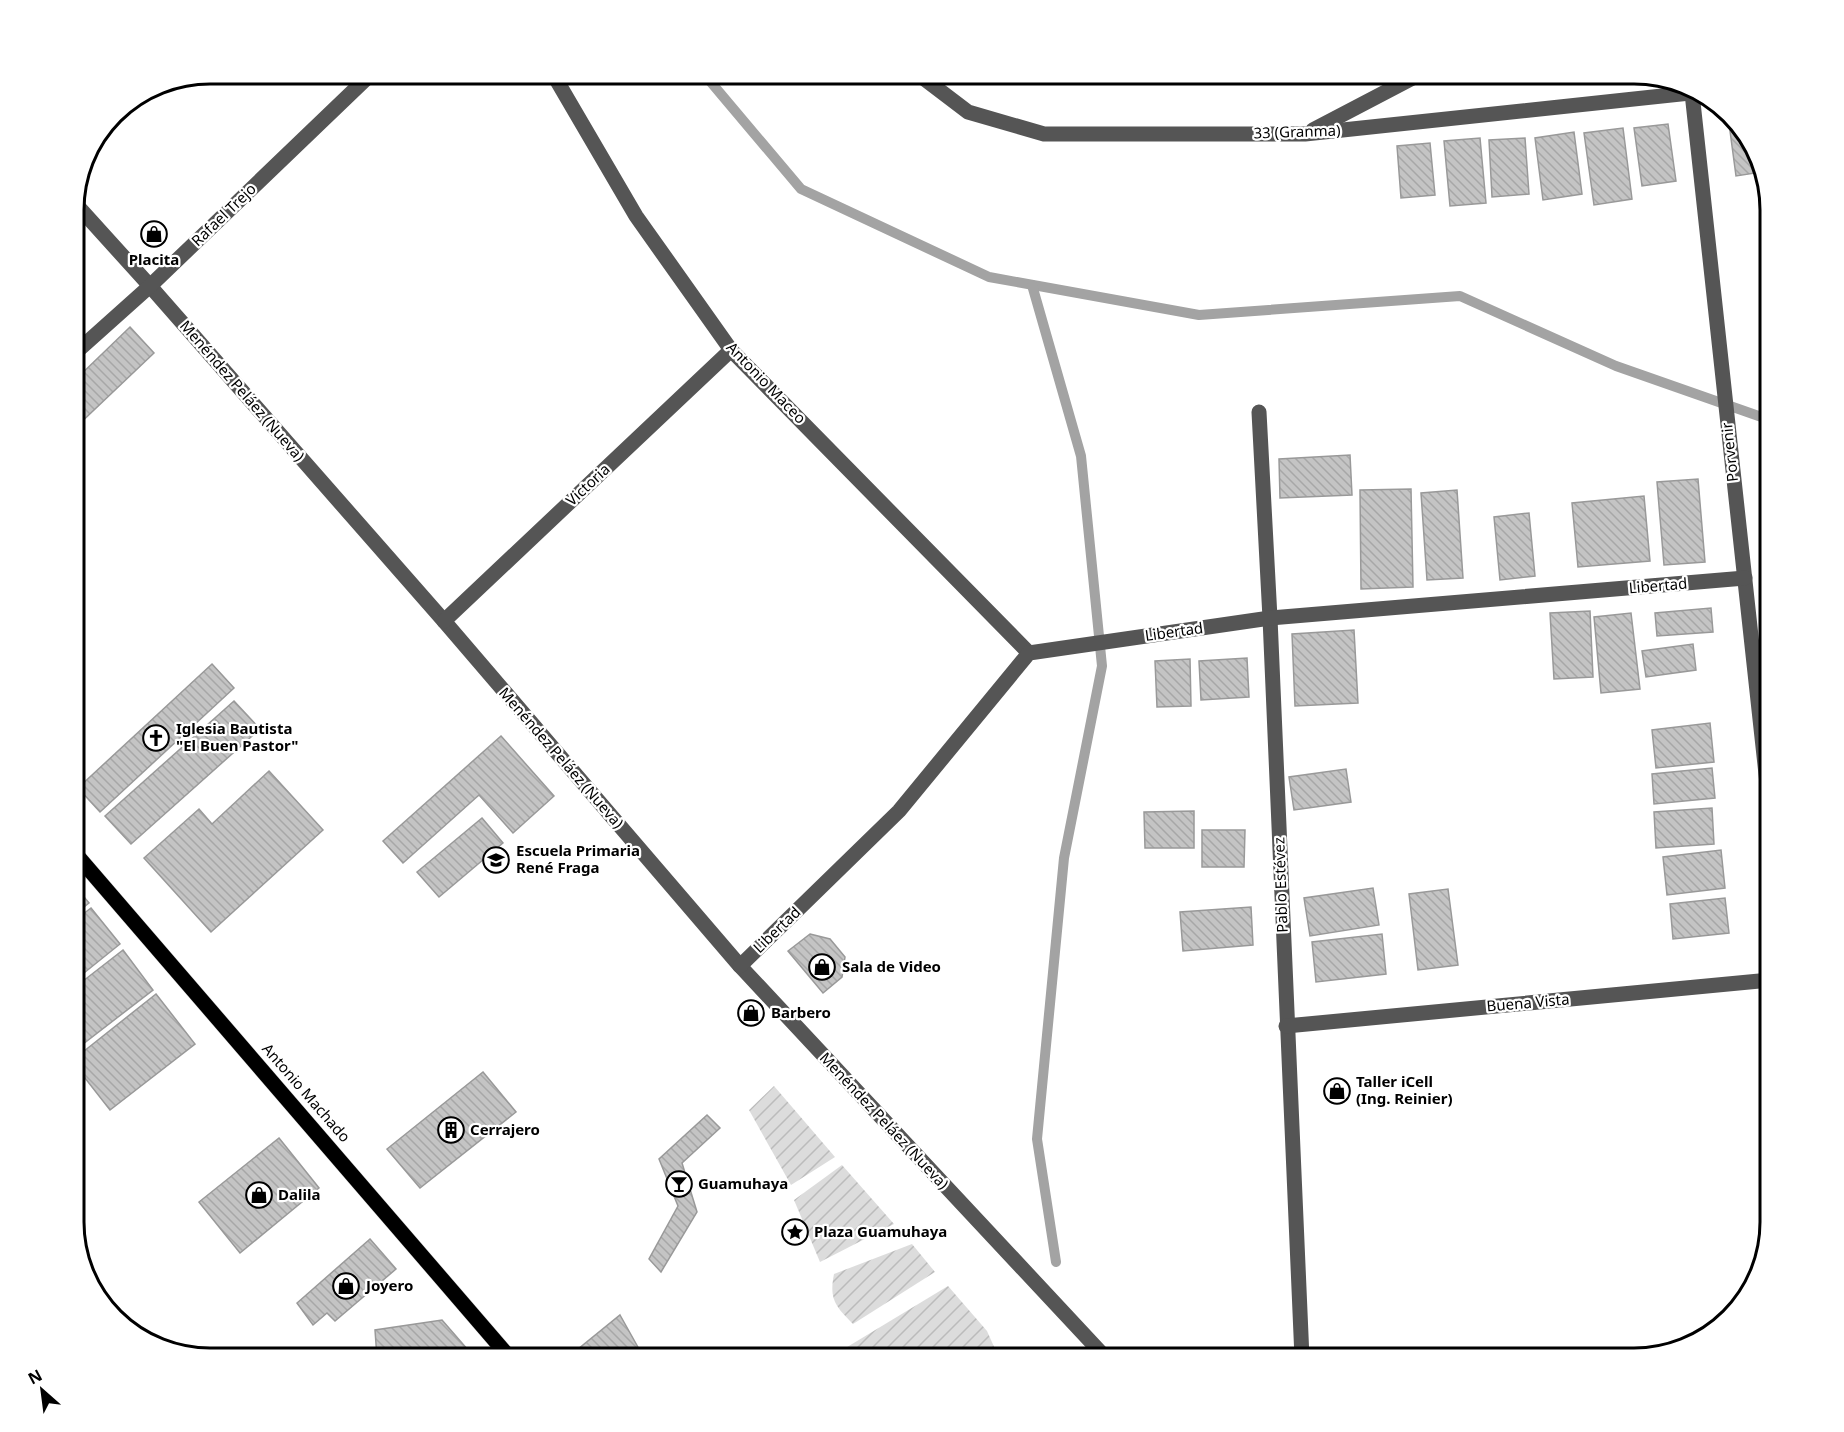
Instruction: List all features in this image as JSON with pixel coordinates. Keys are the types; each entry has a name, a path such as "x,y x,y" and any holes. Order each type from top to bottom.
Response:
{"main road":[{"name":"Antonio Machado","path":"84,864 501,1348"}],"street":[{"name":"Rafael Trejo","path":"84,345 150,286 361,84"},
{"name":"Antonio Maceo","path":"559,84 636,216 731,350 1029,653"},
{"name":"33 (Granma)","path":"931,84 968,112 1044,134 1305,134 1682,94"},
{"path":"1305,134 1401,84"},
{"name":"Porvenir","path":"1692,98 1760,718"},
{"name":"Menéndez Peláez (Nueva)","path":"84,213 444,621 740,966 1096,1348"},
{"name":"Victoria","path":"444,621 731,350"},
{"name":"Pablo Estévez","path":"1259,412 1301,1348"},
{"name":"Libertad","path":"740,966 899,811 1029,653 1270,618 1745,578"},
{"name":"Buena Vista","path":"1286,1026 1760,981"}],"shaded area":[{"path":"774,1086 835,1157 791,1185 749,1110"},
{"path":"842,1165 894,1224 820,1262 794,1200"},
{"path":"912,1244 935,1272 853,1324 835,1302 832,1290 834,1274"},
{"path":"948,1286 987,1331 995,1348 846,1348"}],"building":[{"path":"1668,124 1676,181 1642,186 1634,128"},
{"path":"1623,128 1632,199 1594,205 1584,133"},
{"path":"1730,128 1747,154 1754,173 1736,176"},
{"path":"1574,132 1582,194 1543,200 1535,138"},
{"path":"1480,138 1486,203 1450,206 1444,141"},
{"path":"1525,138 1529,194 1492,197 1489,140"},
{"path":"1430,143 1435,195 1401,198 1397,146"},
{"path":"130,327 154,353 84,420 84,371"},
{"path":"1350,455 1352,495 1280,498 1279,459"},
{"path":"1698,479 1705,562 1664,565 1657,482"},
{"path":"1411,489 1413,587 1361,589 1360,490"},
{"path":"1457,490 1463,578 1427,580 1421,493"},
{"path":"1644,496 1650,561 1578,567 1572,503"},
{"path":"1529,513 1535,576 1500,580 1494,517"},
{"path":"1711,608 1713,632 1657,636 1655,613"},
{"path":"1590,611 1593,677 1554,679 1550,613"},
{"path":"1631,613 1640,689 1601,693 1594,617"},
{"path":"1354,630 1358,703 1295,706 1292,634"},
{"path":"1693,644 1696,670 1646,677 1642,651"},
{"path":"1247,658 1249,697 1201,700 1199,661"},
{"path":"1190,659 1191,706 1157,707 1155,661"},
{"name":"Iglesia Bautista \"El Buen Pastor\"","path":"212,664 234,688 100,812 84,795 84,782"},
{"path":"234,701 260,729 131,844 105,816"},
{"path":"1710,723 1714,762 1656,768 1652,730"},
{"path":"501,736 554,796 513,833 479,795 403,863 383,841"},
{"path":"1712,768 1715,798 1654,804 1652,774"},
{"path":"1346,769 1351,802 1294,810 1289,777"},
{"path":"269,771 323,830 211,932 144,858 199,809 212,824"},
{"path":"1712,808 1714,844 1656,848 1654,812"},
{"path":"1194,811 1194,848 1145,848 1144,812"},
{"path":"482,818 503,843 439,897 417,872"},
{"path":"1202,830 1245,830 1244,867 1202,867"},
{"path":"1721,850 1725,888 1667,895 1663,857"},
{"path":"1373,888 1379,925 1310,936 1304,898"},
{"path":"1448,889 1458,965 1418,970 1409,894"},
{"path":"84,897 89,903 84,907"},
{"path":"1725,898 1729,933 1673,939 1670,904"},
{"path":"1251,907 1253,945 1183,951 1180,912"},
{"path":"91,908 120,944 84,973 84,913"},
{"name":"Sala de Video","path":"810,934 830,939 845,957 842,977 823,993 788,951"},
{"path":"1382,934 1386,974 1316,982 1312,942"},
{"path":"123,950 153,990 84,1043 84,980"},
{"path":"156,994 195,1044 110,1110 84,1077 84,1051"},
{"name":"Cerrajero","path":"483,1072 516,1112 420,1188 387,1149"},
{"name":"Guamuhaya","path":"707,1115 720,1128 682,1163 697,1212 661,1272 649,1259 678,1206 659,1159"},
{"name":"Dalila","path":"279,1138 319,1188 240,1253 199,1202"},
{"name":"Joyero","path":"370,1239 396,1269 335,1321 327,1313 313,1325 297,1303"},
{"path":"620,1315 638,1348 579,1348"},
{"path":"442,1320 466,1348 376,1348 375,1330"}],"waterway":[{"path":"712,84 801,189 989,277 1199,315 1460,296 1616,366 1760,416"},
{"path":"1032,285 1081,456 1102,666 1064,858 1037,1139 1056,1262"}],"place":[{"name":"Placita","path":"154,234"},
{"name":"Iglesia Bautista \"El Buen Pastor\"","path":"156,738"},
{"name":"Escuela Primaria René Fraga","path":"496,860"},
{"name":"Sala de Video","path":"822,967"},
{"name":"Barbero","path":"751,1013"},
{"name":"Taller iCell (Ing. Reinier)","path":"1337,1091"},
{"name":"Cerrajero","path":"451,1130"},
{"name":"Guamuhaya","path":"679,1184"},
{"name":"Dalila","path":"259,1195"},
{"name":"Plaza Guamuhaya","path":"795,1232"},
{"name":"Joyero","path":"346,1286"}]}
